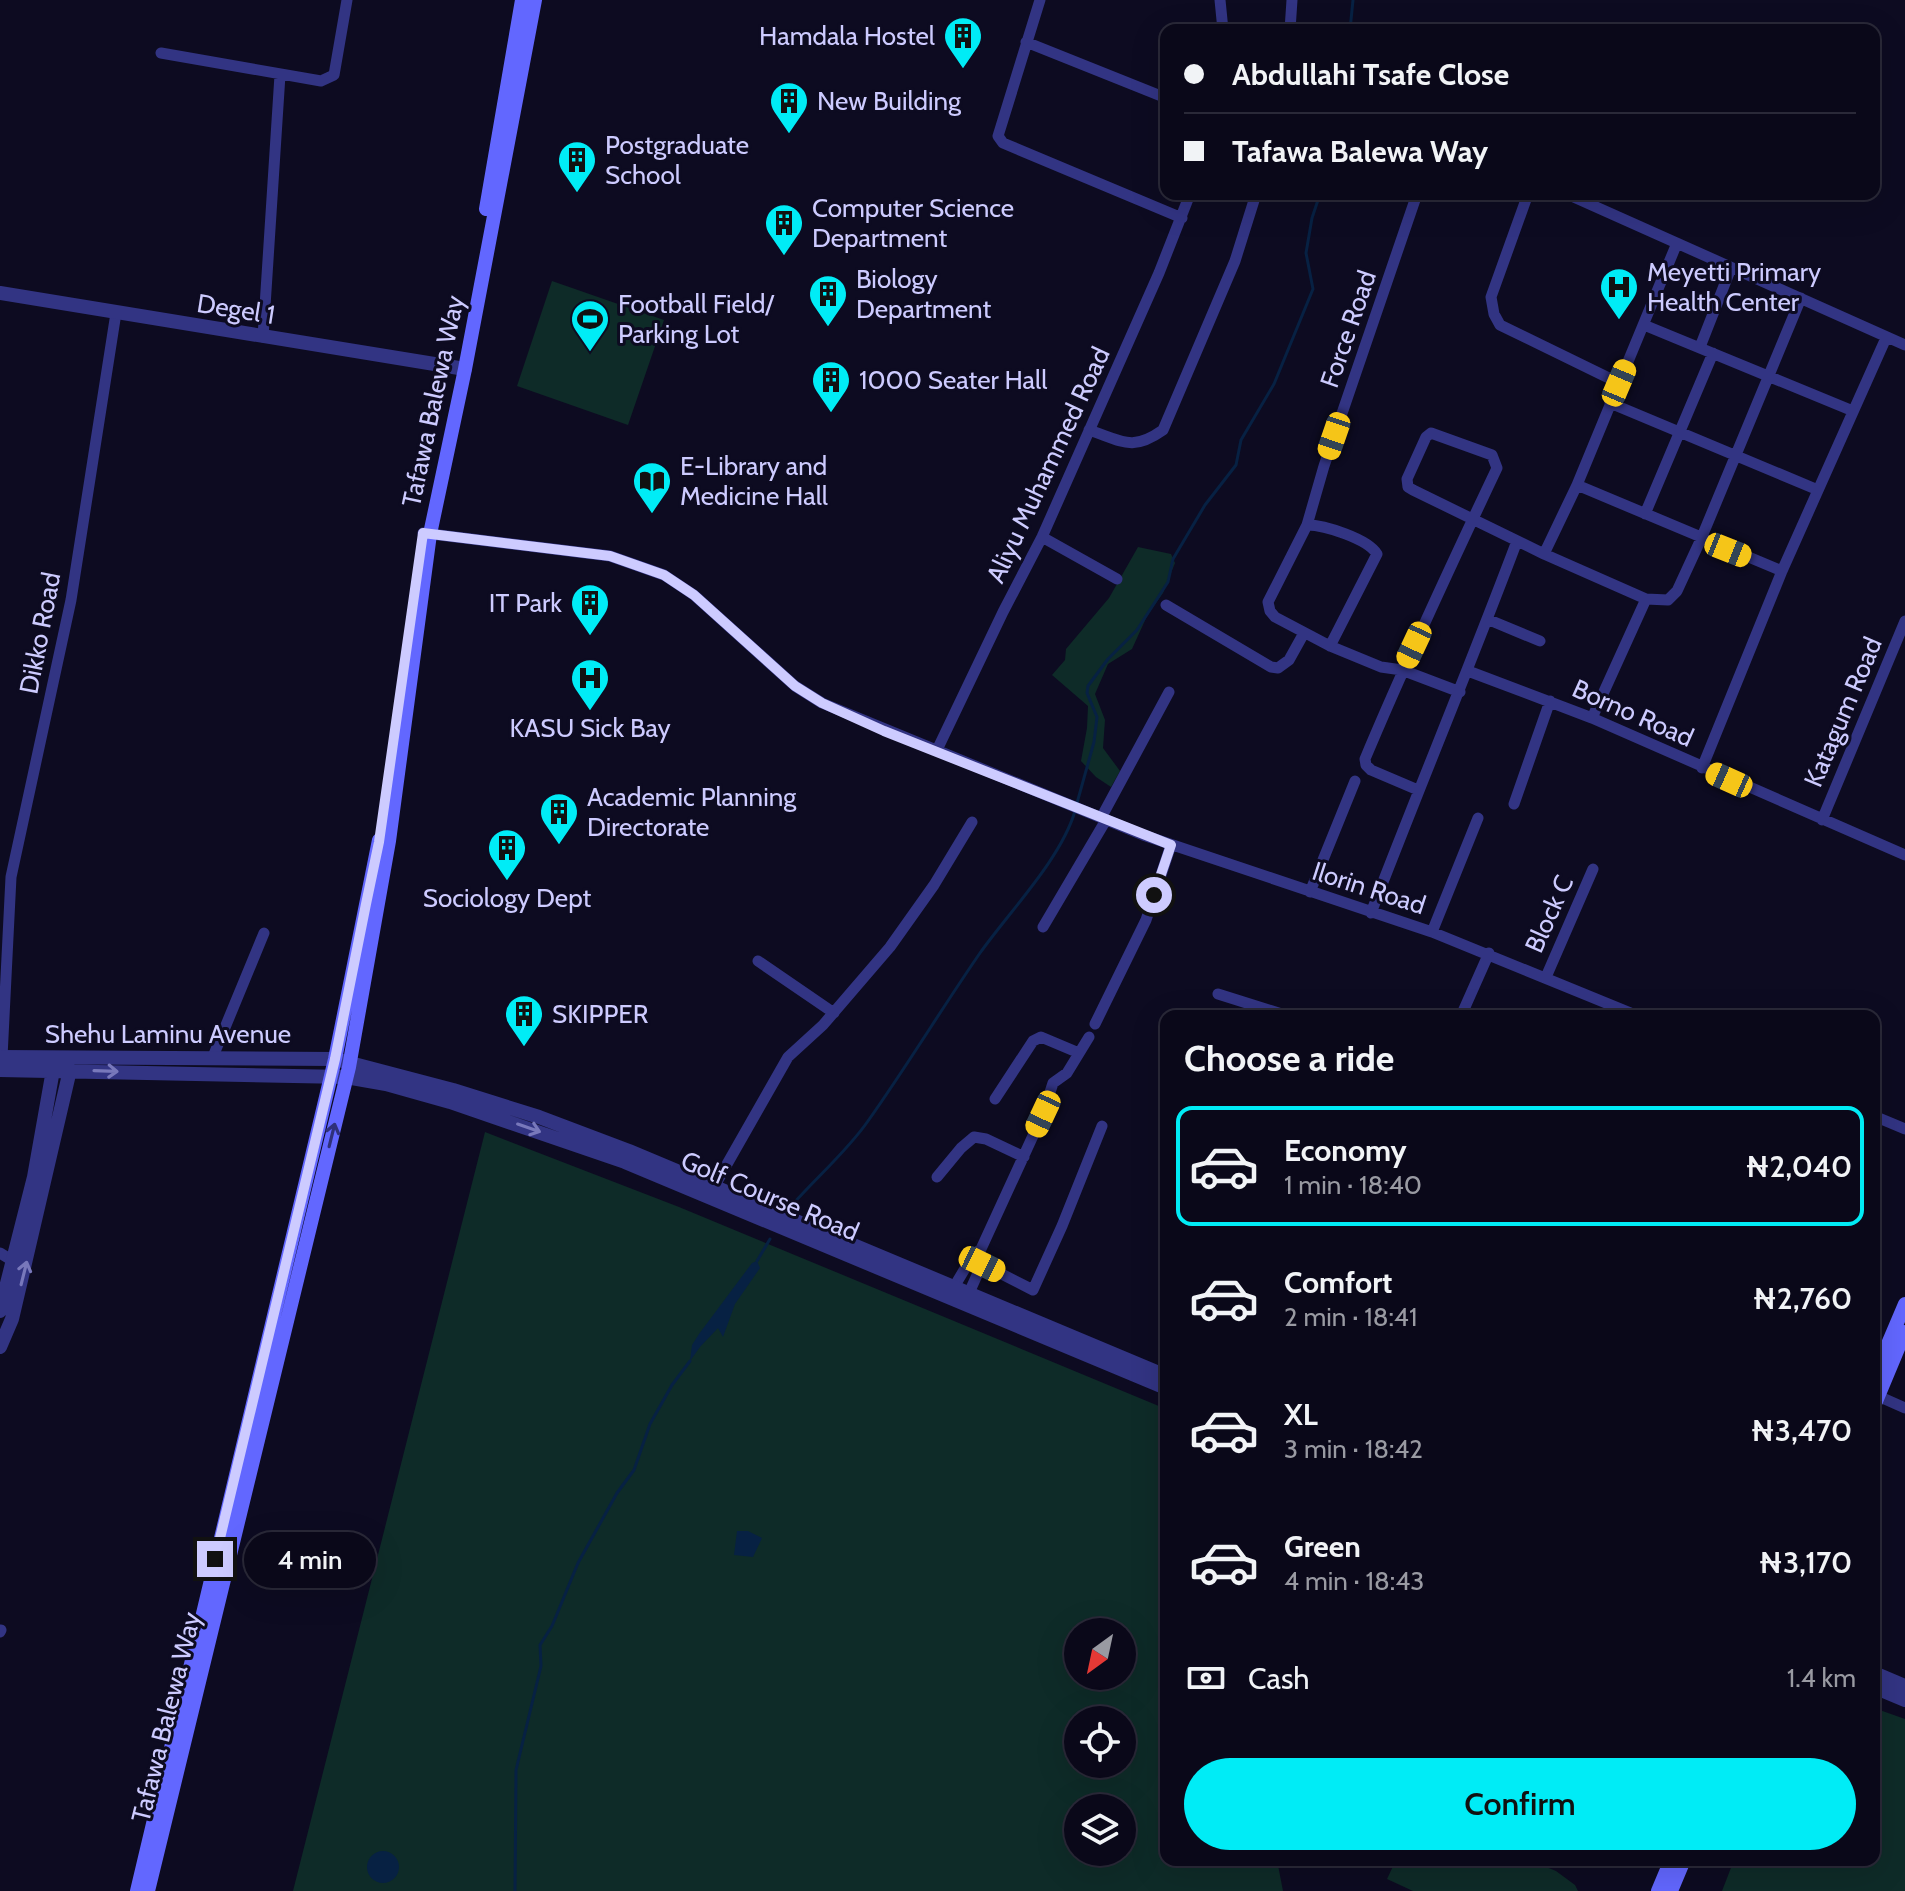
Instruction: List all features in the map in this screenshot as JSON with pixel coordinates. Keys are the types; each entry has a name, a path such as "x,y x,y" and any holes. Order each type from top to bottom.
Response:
{"main road":[{"name":"Tafawa Balewa Way","path":"461,368 522,0"},
{"name":"Tafawa Balewa Way","path":"148,1891 346,1077 342,1061 389,841 427,533 535,0"},
{"name":"Tafawa Balewa Way","path":"137,1891 329,1077 342,1061"},
{"path":"1880,1363 1905,1304"},
{"path":"1880,1391 1905,1332"},
{"path":"1658,1891 1668,1866"},
{"path":"1671,1891 1681,1866"}],"street":[{"path":"161,53 321,81 334,75 347,0"},
{"path":"1040,0 998,136 1003,143 1182,218"},
{"path":"1220,0 1222,24"},
{"path":"1290,24 1292,0"},
{"path":"1026,42 1160,96"},
{"path":"263,337 280,75"},
{"name":"Aliyu Muhammed Road","path":"937,750 1042,537 1188,200"},
{"path":"1089,430 1129,444 1147,441 1163,430 1235,261 1254,200"},
{"name":"Force Road","path":"1304,633 1275,617 1268,602 1307,525 1324,466 1415,200"},
{"path":"1526,200 1491,297 1494,314 1500,325 1619,383"},
{"path":"1580,200 1905,345"},
{"path":"1544,554 1577,485 1677,243"},
{"path":"1700,347 1731,268"},
{"name":"Degel 1","path":"0,293 461,368"},
{"path":"1418,790 1371,770 1365,759 1402,670 1473,518 1497,468 1492,455 1431,433 1426,437 1407,479 1408,487 1473,518 1544,554 1646,599 1668,600 1677,591 1701,539 1801,298"},
{"name":"Dikko Road","path":"1,1062 11,877 71,600 116,313"},
{"path":"1644,325 1853,411"},
{"path":"1702,768 1782,571 1886,338"},
{"path":"1645,514 1713,353"},
{"path":"1610,403 1818,490"},
{"path":"1577,485 1782,571"},
{"path":"1307,525 1318,525 1366,543 1377,554 1330,646"},
{"name":"Ilorin Road","path":"427,533 610,556 664,575 694,595 795,686 822,703 884,731 1171,845 1432,932 1624,1010"},
{"path":"1042,537 1117,579"},
{"path":"1371,913 1517,541"},
{"path":"1592,718 1646,599"},
{"path":"1166,605 1271,667 1278,668 1289,660 1304,633 1381,667 1402,670 1460,692"},
{"path":"1487,619 1540,641"},
{"name":"Katagum Road","path":"1822,820 1905,621"},
{"name":"Borno Road","path":"1468,671 1592,718 1905,855"},
{"path":"1043,927 1104,819 1169,692"},
{"path":"1514,804 1550,701"},
{"path":"1310,892 1355,781"},
{"path":"1432,932 1478,818"},
{"path":"714,1187 750,1118 788,1057 834,1013 890,947 934,885 972,822"},
{"path":"1095,1024 1146,920 1171,845"},
{"name":"Block C","path":"1546,977 1593,869"},
{"path":"212,1059 264,933"},
{"path":"1464,1010 1489,953"},
{"path":"758,961 834,1013"},
{"path":"1218,994 1269,1010"},
{"path":"995,1099 1033,1041 1041,1037 1050,1039 1079,1053"},
{"path":"961,1290 973,1255 981,1249 1024,1157 1053,1083 1067,1073 1089,1037"},
{"name":"Shehu Laminu Avenue","path":"1,1062 342,1061"},
{"name":"Golf Course Road","path":"342,1061 468,1094 539,1117 1160,1385"},
{"name":"Shehu Laminu Avenue","path":"1,1062 53,1070 346,1077"},
{"path":"0,1311 7,1257 34,1177 53,1070"},
{"path":"0,1347 12,1319 70,1070"},
{"name":"Golf Course Road","path":"346,1077 386,1084 450,1102 714,1187 1160,1373"},
{"path":"1880,1119 1905,1129"},
{"path":"982,1264 1033,1290 1102,1126"},
{"path":"937,1177 974,1137 986,1139 1024,1157"},
{"path":"961,1290 982,1264 981,1249"},
{"path":"1880,1402 1905,1408"},
{"path":"1880,1676 1905,1686"},
{"path":"1880,1690 1905,1700"}],"green space":[{"name":"Football Field/ Parking Lot","path":"552,281 664,320 628,425 517,386"},
{"path":"1138,547 1171,554 1175,563 1163,593 1147,616 1132,649 1108,664 1095,694 1105,720 1103,748 1120,771 1111,787 1081,761 1088,706 1052,675 1065,660 1066,649 1109,598"},
{"path":"485,1132 679,1207 1160,1407 1160,1866 1278,1866 1283,1891 293,1891"},
{"path":"1880,1710 1905,1719 1905,1891 1722,1891 1732,1866 1880,1866"},
{"path":"1393,1866 1544,1866 1556,1871 1575,1885 1578,1891 1413,1891 1387,1879"}],"water":[{"path":"757,1261 760,1268 735,1304 723,1337 718,1328 690,1361 692,1345 699,1334 752,1263"},
{"path":"737,1531 748,1531 762,1538 753,1557 734,1555"},
{"path":"383,1851 394,1856 399,1867 394,1878 383,1883 372,1878 367,1867 372,1856"}],"waterway":[{"path":"1351,24 1353,0"},
{"path":"1077,803 1094,742 1097,717 1087,693 1088,686 1108,659 1137,630 1168,582 1173,559 1205,505 1236,465 1241,440 1274,384 1313,289 1306,253 1318,200"},
{"path":"794,1203 868,1121 980,953 1046,866 1075,811"},
{"path":"757,1261 770,1239"},
{"path":"515,1891 516,1770 541,1666 540,1645 552,1626 578,1563 617,1493 634,1470 650,1424 690,1361"}],"place":[{"name":"Hamdala Hostel","path":"963,70"},
{"name":"New Building","path":"789,135"},
{"name":"Postgraduate School","path":"577,194"},
{"name":"Computer Science Department","path":"784,257"},
{"name":"Meyetti Primary Health Center","path":"1619,321"},
{"name":"Biology Department","path":"828,328"},
{"name":"Football Field/ Parking Lot","path":"590,353"},
{"name":"1000 Seater Hall","path":"831,414"},
{"name":"E-Library and Medicine Hall","path":"652,515"},
{"name":"IT Park","path":"590,637"},
{"name":"KASU Sick Bay","path":"590,712"},
{"name":"Academic Planning Directorate","path":"559,846"},
{"name":"Sociology Dept","path":"507,882"},
{"name":"SKIPPER","path":"524,1048"}],"route":[{"path":"215,1559 335,1059 379,842 423,533 610,556 664,575 694,595 795,686 822,703 884,731 1171,845 1154,895"}]}
